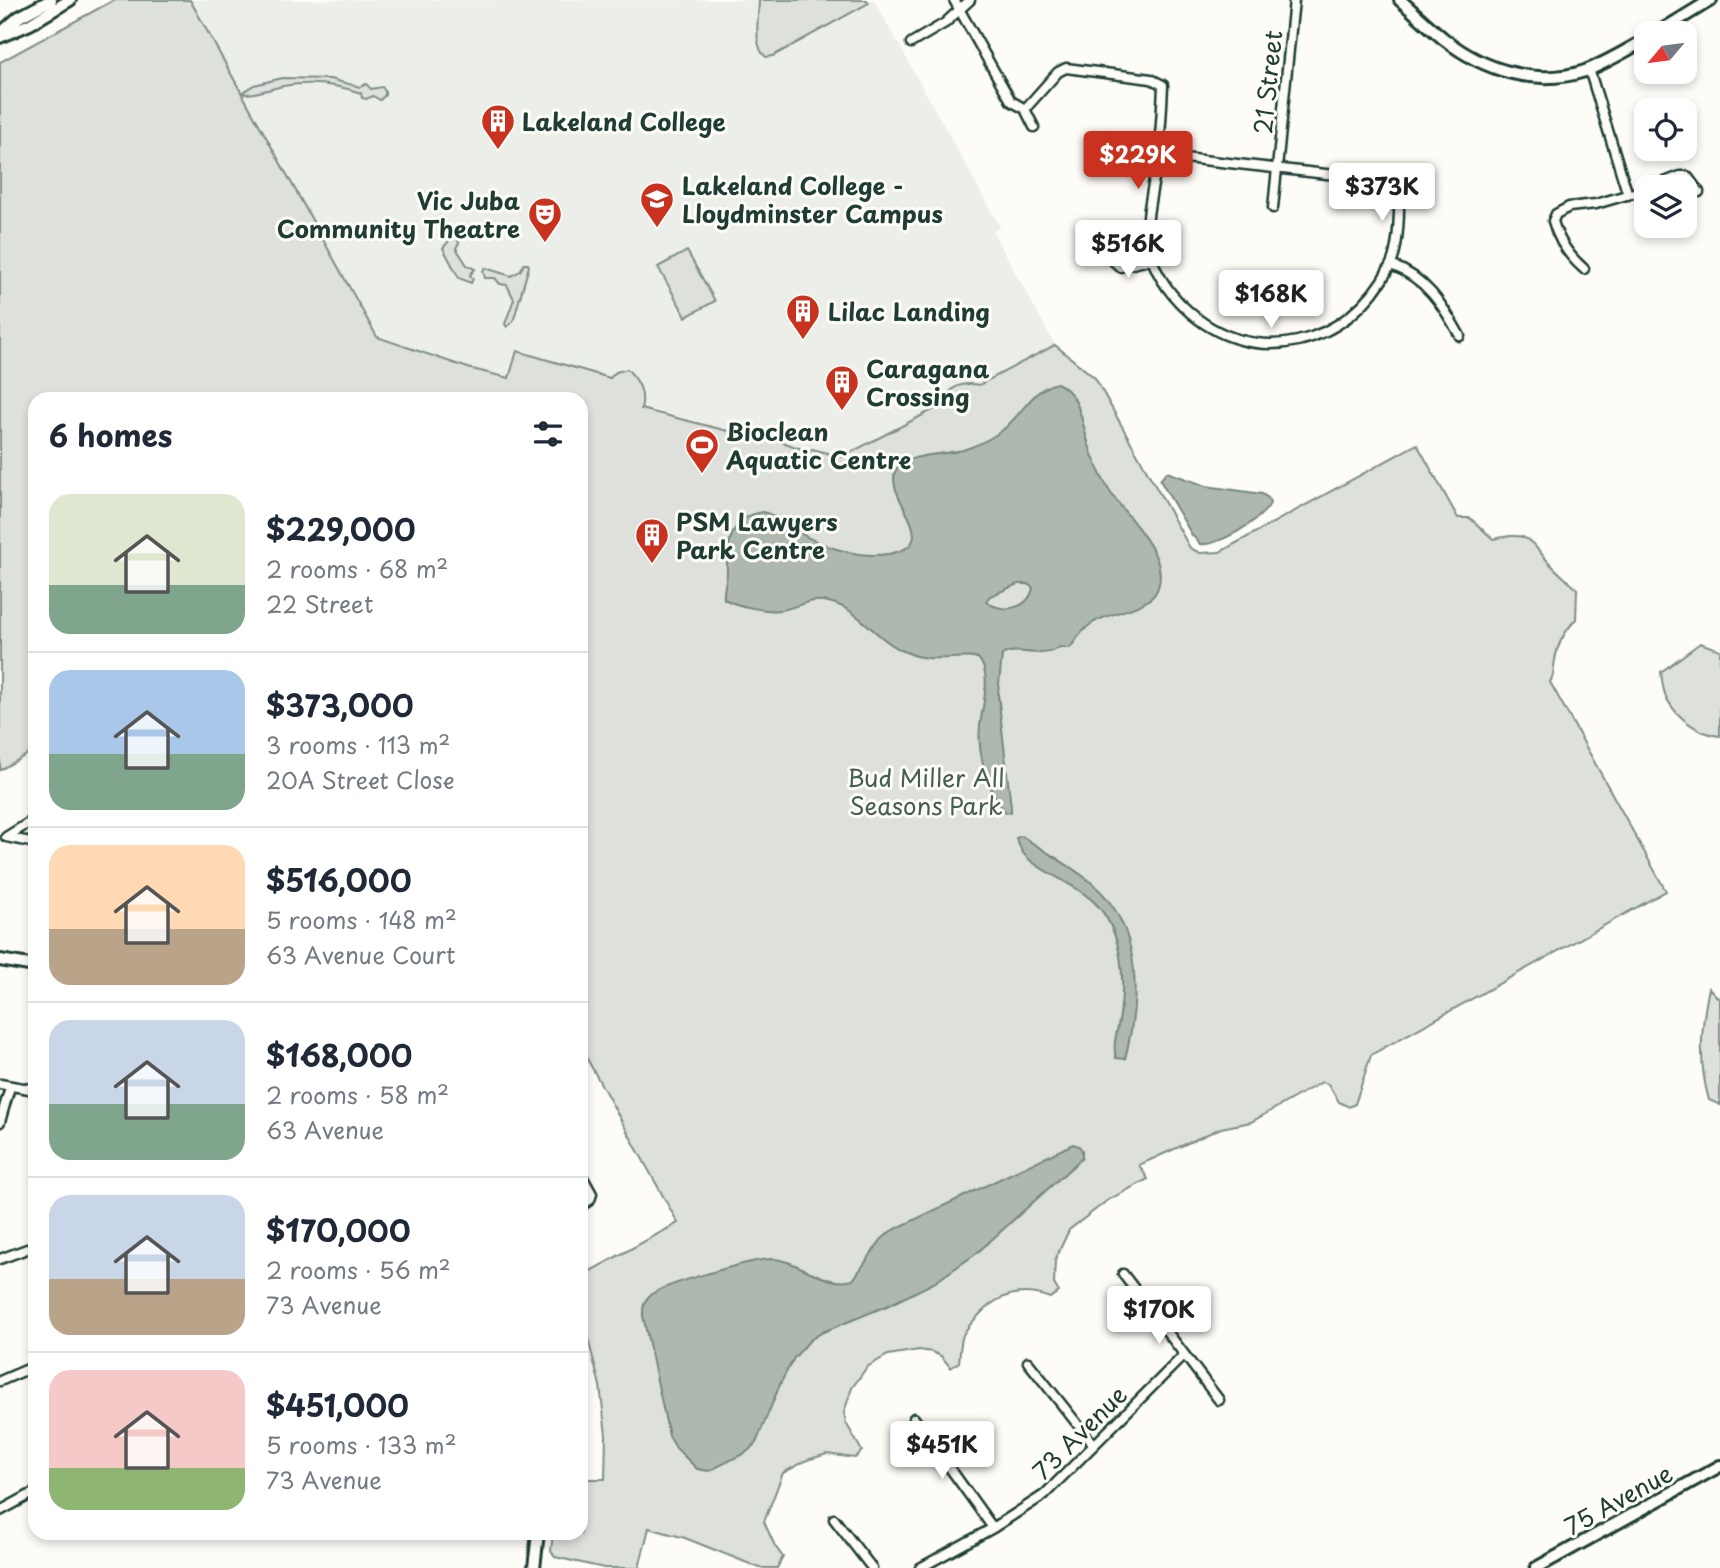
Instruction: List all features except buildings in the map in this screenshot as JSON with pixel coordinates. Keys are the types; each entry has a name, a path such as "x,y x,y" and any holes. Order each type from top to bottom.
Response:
{"street":[{"path":"22,22 51,0"},
{"path":"0,35 70,0"},
{"path":"954,0 1011,101 1025,109 1034,127"},
{"path":"911,43 945,23 970,0"},
{"name":"21 Street","path":"1273,208 1294,0"},
{"path":"1400,0 1443,38 1481,63 1505,72 1527,76 1556,76 1589,69 1634,46"},
{"path":"1677,21 1713,0 1720,6"},
{"path":"1025,109 1058,72 1066,68 1151,79 1163,85 1148,244 1169,291 1206,326 1231,337 1271,345 1291,344 1309,339 1356,312 1367,301 1391,265 1399,201 1397,182 1158,155"},
{"path":"1589,69 1628,195"},
{"path":"1584,268 1574,260 1556,232 1553,221 1556,214 1569,207 1596,204 1634,193"},
{"path":"1148,232 1111,238 1108,250 1111,260 1120,267 1153,259"},
{"path":"1391,265 1406,271 1425,285 1442,305 1460,335"},
{"path":"3,839 28,824"},
{"path":"3,839 28,842"},
{"path":"0,960 28,965"},
{"path":"0,1084 28,1089"},
{"path":"0,1122 10,1087"},
{"path":"0,1259 28,1249"},
{"path":"1123,1274 1219,1400"},
{"name":"73 Avenue","path":"920,1568 993,1528 1044,1495 1184,1355"},
{"path":"1028,1362 1094,1445"},
{"path":"0,1381 28,1369"},
{"path":"914,1418 993,1528"},
{"name":"75 Avenue","path":"1536,1568 1720,1466"},
{"path":"0,1511 28,1496"},
{"path":"834,1519 872,1568"},
{"path":"535,1568 537,1540"}],"shaded area":[{"name":"Lakeland College - Lloydminster Campus","path":"190,0 874,0 1000,227 993,232 1055,345 839,459 588,395 588,392 576,392 468,367 377,337"},
{"path":"1057,383 1071,393 1100,473 1109,490 1154,552 1160,579 1151,598 1091,624 1070,648 1060,647 1045,653 1008,652 1002,655 998,694 1011,807 1011,812 1006,813 989,783 982,760 980,726 986,681 978,658 929,658 910,654 889,643 855,614 823,601 775,610 730,602 724,599 728,551 733,532 738,525 753,514 764,512 806,536 840,550 876,555 905,549 913,540 913,530 897,492 894,479 897,468 909,460 963,450 989,439 1005,428 1032,398","holes":["1018,584 1028,584 1033,588 1030,595 1026,601 1013,608 999,608 986,601 990,596"]},
{"path":"1167,472 1206,486 1262,494 1270,503 1259,517 1239,531 1208,544 1200,544 1160,480"},
{"path":"1022,836 1093,884 1121,921 1129,943 1135,989 1125,1059 1116,1058 1115,1052 1122,972 1113,930 1090,898 1037,866 1023,853 1016,838"},
{"path":"1073,1144 1082,1150 1082,1158 977,1253 934,1283 810,1340 794,1358 756,1443 747,1452 709,1471 697,1469 676,1448 669,1436 643,1316 644,1303 649,1296 708,1273 772,1259 832,1280 853,1280 881,1240 891,1231"}],"green space":[{"name":"Bud Miller All Seasons Park","path":"114,0 190,0 377,337 468,368 509,378 517,351 610,378 616,372 627,369 640,387 641,409 760,439 763,435 810,452 812,449 842,457 946,403 950,392 958,386 979,385 1055,345 1095,378 1190,548 1200,553 1220,552 1417,444 1458,518 1470,518 1493,539 1523,537 1577,589 1576,619 1560,643 1550,682 1666,891 1371,1055 1355,1104 1349,1107 1339,1102 1328,1084 1322,1082 1251,1122 1221,1128 1139,1165 1148,1179 1108,1200 1069,1230 1055,1260 1054,1284 1059,1292 1050,1298 1030,1293 1012,1294 996,1301 966,1329 959,1362 951,1368 941,1356 919,1350 888,1355 867,1367 852,1388 844,1412 846,1423 862,1451 855,1458 827,1454 807,1460 783,1473 764,1522 783,1557 777,1568 760,1568 685,1538 649,1528 639,1568 604,1568 555,1557 551,1551 552,1540 588,1540 588,1479 605,1479 606,1435 600,1386 588,1339 588,1272 678,1223 588,1061 588,392 28,392 28,754 0,770 0,62"},
{"path":"759,0 867,0 869,3 773,56 766,57 758,39"},
{"path":"282,78 330,79 360,87 366,84 371,89 382,87 385,95 380,100 373,96 366,99 362,98 361,93 351,90 313,84 293,84 250,94 243,92 254,85"},
{"path":"453,236 457,237 459,243 456,248 467,265 475,269 470,275 473,279 471,283 459,278 443,248"},
{"path":"687,251 715,301 686,317 658,267"},
{"path":"524,264 529,266 513,322 507,327 505,324 514,299 507,285 500,284 495,278 485,278 483,271 485,268 511,276 520,271"},
{"path":"1700,643 1720,650 1720,736 1704,732 1683,719 1671,706 1664,690 1661,672"},
{"path":"1709,988 1720,1000 1720,1105 1709,1100 1703,1072 1704,1016"}],"place":[{"name":"Lakeland College","path":"498,151"},
{"name":"Lakeland College - Lloydminster Campus","path":"657,229"},
{"name":"Vic Juba Community Theatre","path":"545,244"},
{"name":"Lilac Landing","path":"803,341"},
{"name":"Caragana Crossing","path":"842,412"},
{"name":"Bioclean Aquatic Centre","path":"702,475"},
{"name":"PSM Lawyers Park Centre","path":"652,565"}]}
